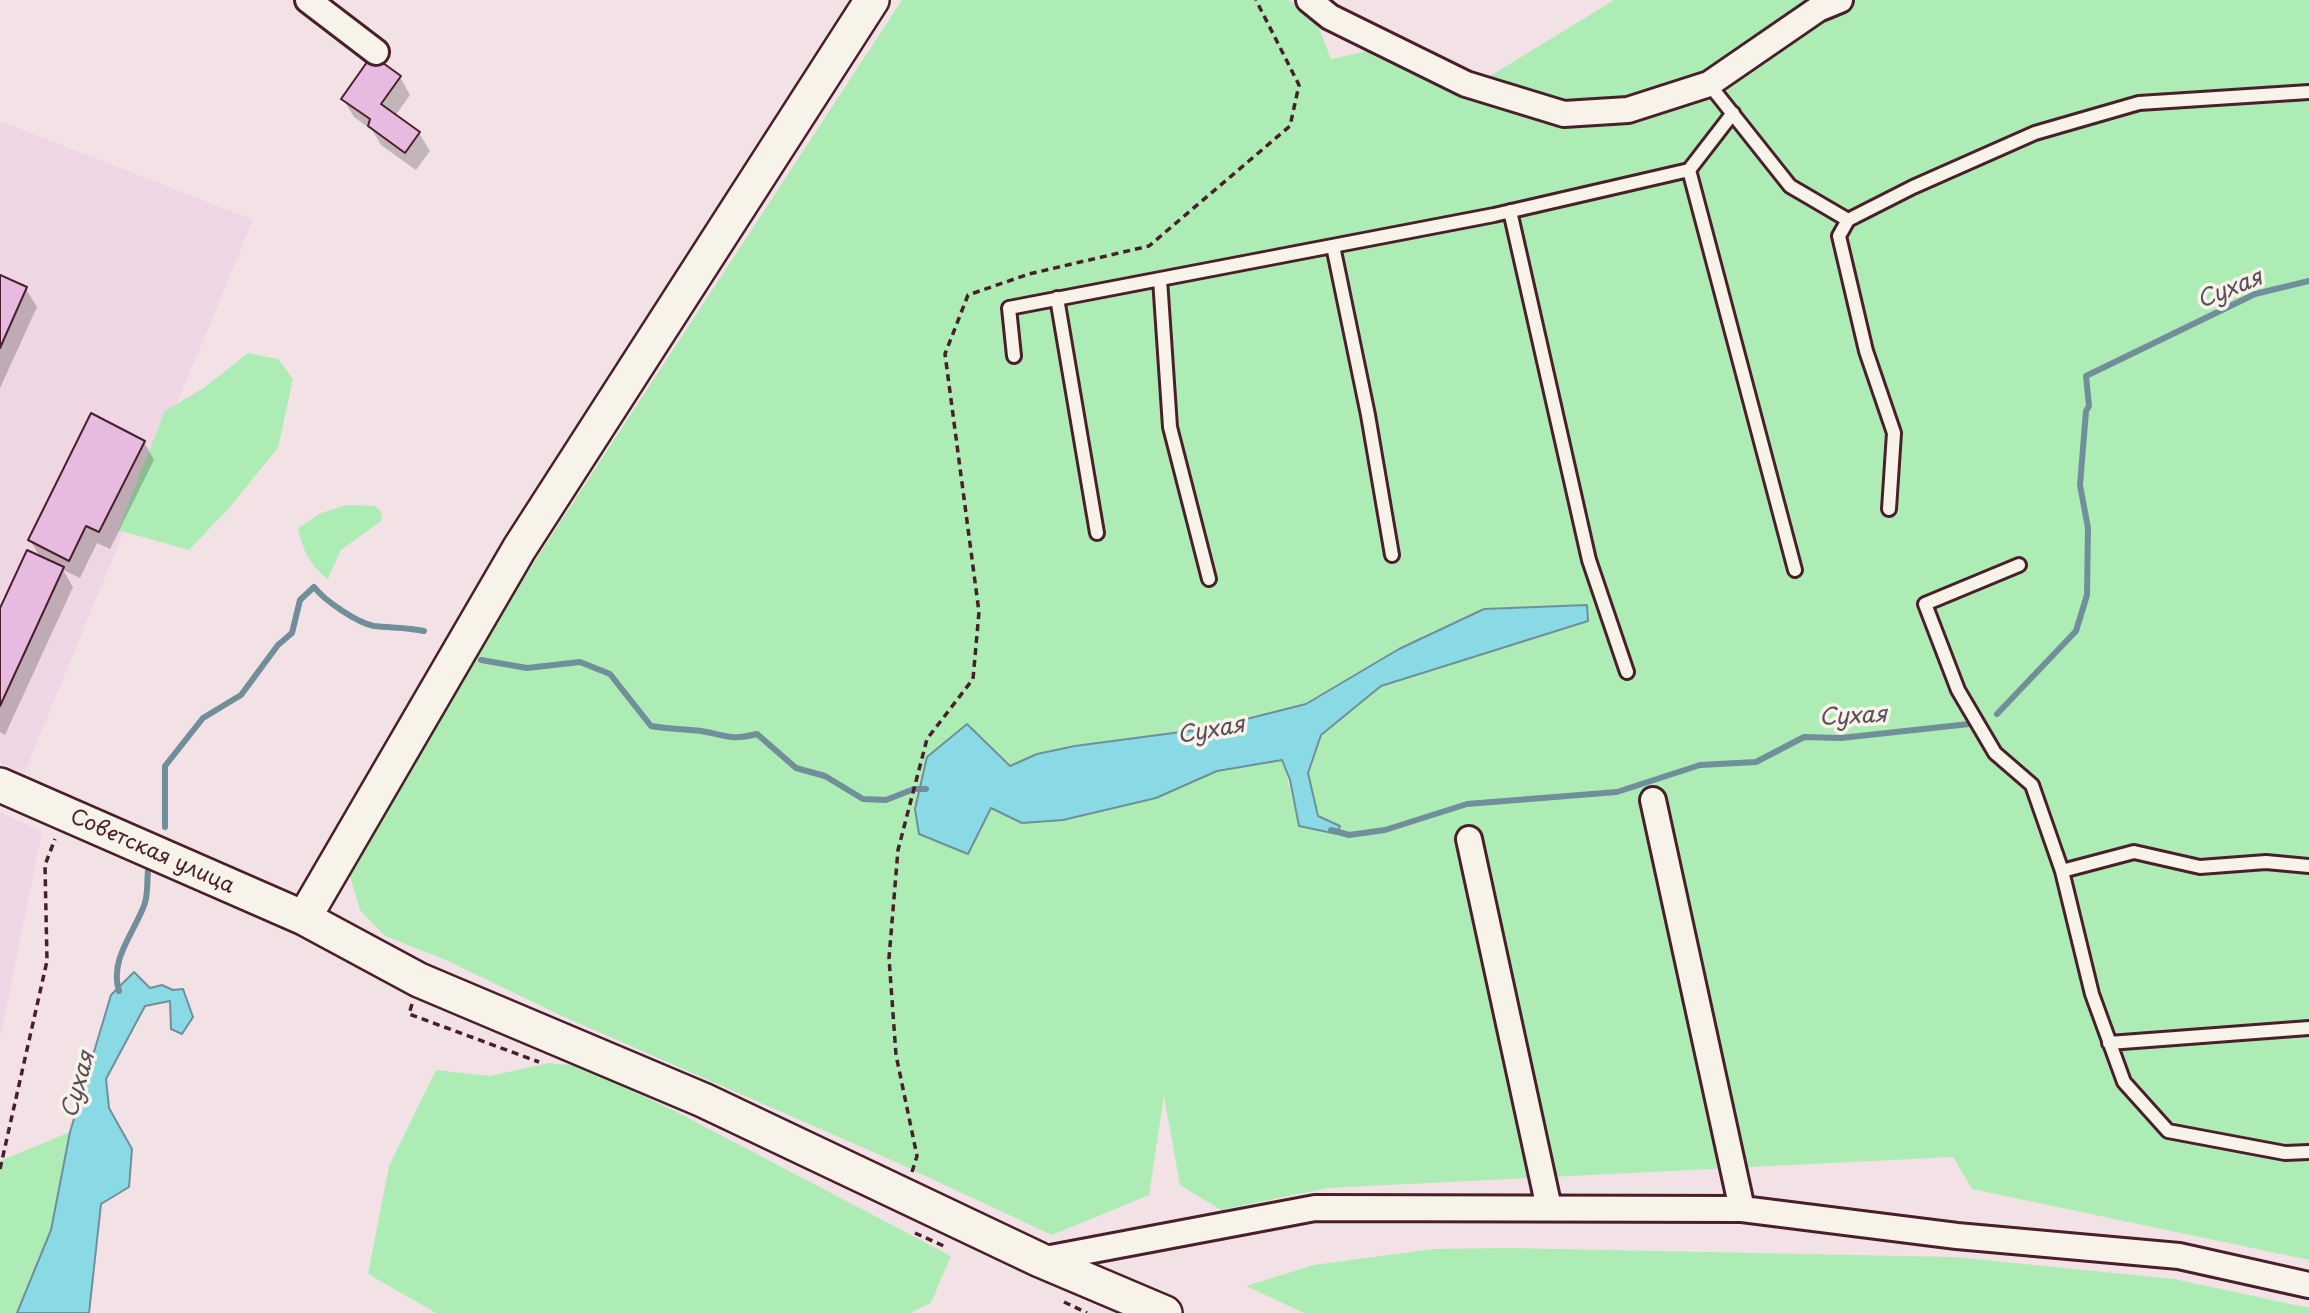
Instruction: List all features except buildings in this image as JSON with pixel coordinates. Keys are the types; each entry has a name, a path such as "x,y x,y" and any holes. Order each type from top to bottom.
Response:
{"main road":[{"path":"304,918 519,549 865,2"},
{"name":"Советская улица","path":"0,785 304,918 419,980 703,1100 904,1197 1165,1313"}],"street":[{"path":"308,0 376,52"},
{"path":"1308,0 1329,17 1406,52 1466,84 1564,114 1628,110 1709,84 1818,9 1840,0"},
{"path":"1653,800 1742,1209"},
{"path":"1469,839 1549,1208"},
{"path":"1041,1260 1315,1208 1742,1209 1957,1236 2179,1256 2309,1285"}],"lane":[{"path":"1709,84 1790,186 1848,220"},
{"path":"1888,509 1894,433 1866,351 1839,236 1848,220 2035,134 2139,103 2309,92"},
{"path":"1014,356 1009,308 1510,211 1689,170 1733,113"},
{"path":"1689,170 1795,570"},
{"path":"1510,211 1589,560 1627,672"},
{"path":"1333,246 1392,555"},
{"path":"1160,279 1170,427 1209,579"},
{"path":"1057,298 1097,533"},
{"path":"2019,565 1925,604 1958,690 1995,753 2032,785 2062,871 2092,994 2124,1082 2168,1132 2285,1153 2309,1152"},
{"path":"2062,871 2134,852 2200,867 2266,862 2309,866"},
{"path":"2109,1042 2309,1028"}],"path":[{"path":"904,1197 918,1156 896,1055 889,958 898,850 927,739 973,679 979,612 945,354 968,295 1029,274 1149,246 1290,126 1299,85 1256,0"},
{"path":"0,1169 47,961 45,865 64,814"}],"shaded area":[{"path":"0,121 253,220 24,773 0,763"},
{"path":"0,812 42,832 0,1039"}],"green space":[{"path":"902,0 1289,0 1317,23 1331,59 1382,48 1464,92 1614,0 2309,0 2309,1260 1972,1189 1953,1157 1328,1188 1221,1210 1180,1185 1164,1096 1149,1195 1052,1235 889,1159 562,1016 446,960 385,936 360,910 350,876 468,663","holes":["1587,605 1588,621 1381,686 1321,735 1308,773 1318,816 1340,826 1299,826 1283,760 1217,771 1156,798 1063,820 1022,823 991,808 915,809 927,757 967,725 1010,766 1037,754 1075,746 1211,728 1306,704 1399,649 1483,609"]},
{"path":"248,353 278,359 293,379 278,448 229,508 189,550 118,530 165,411 205,387"},
{"path":"347,505 375,506 382,513 381,521 341,550 328,579 308,556 298,528 321,513"},
{"path":"549,1063 580,1066 675,1111 951,1256 931,1303 910,1313 436,1313 368,1274 389,1166 436,1070 490,1076"},
{"path":"70,1132 51,1230 17,1313 0,1313 0,1161"},
{"path":"1508,1248 1955,1257 2174,1279 2309,1308 2309,1313 1304,1313 1246,1286 1314,1265 1433,1249"}],"water":[{"path":"1587,605 1588,621 1381,686 1321,735 1308,773 1318,816 1340,826 1337,834 1299,826 1290,780 1282,760 1217,771 1156,798 1063,820 1022,823 991,808 968,854 919,834 915,809 927,757 967,724 1010,766 1037,754 1075,746 1211,728 1306,704 1399,649 1484,609"},
{"path":"134,972 150,988 162,985 173,990 183,989 193,1017 182,1034 171,1029 170,1001 145,1006 106,1079 109,1108 132,1149 129,1187 101,1204 89,1313 17,1313 51,1230 70,1132 111,995"}],"waterway":[{"name":"Сухая","path":"1997,714 2076,631 2087,595 2088,528 2080,485 2086,411 2089,406 2086,376 2255,294 2309,281"},
{"name":"Сухая","path":"165,827 165,766 203,718 241,695 278,645 292,633 300,600 314,587 341,610 367,624 424,631"},
{"name":"Сухая","path":"481,660 527,668 580,662 610,674 651,726 734,737 757,734 796,768 825,776 863,799 886,800 914,789 926,789"},
{"name":"Сухая","path":"1331,830 1349,835 1385,830 1467,804 1617,792 1700,765 1756,762 1804,737 1841,738 1969,724"},
{"name":"Сухая","path":"119,991 117,968 124,946 145,903 148,870"}]}
